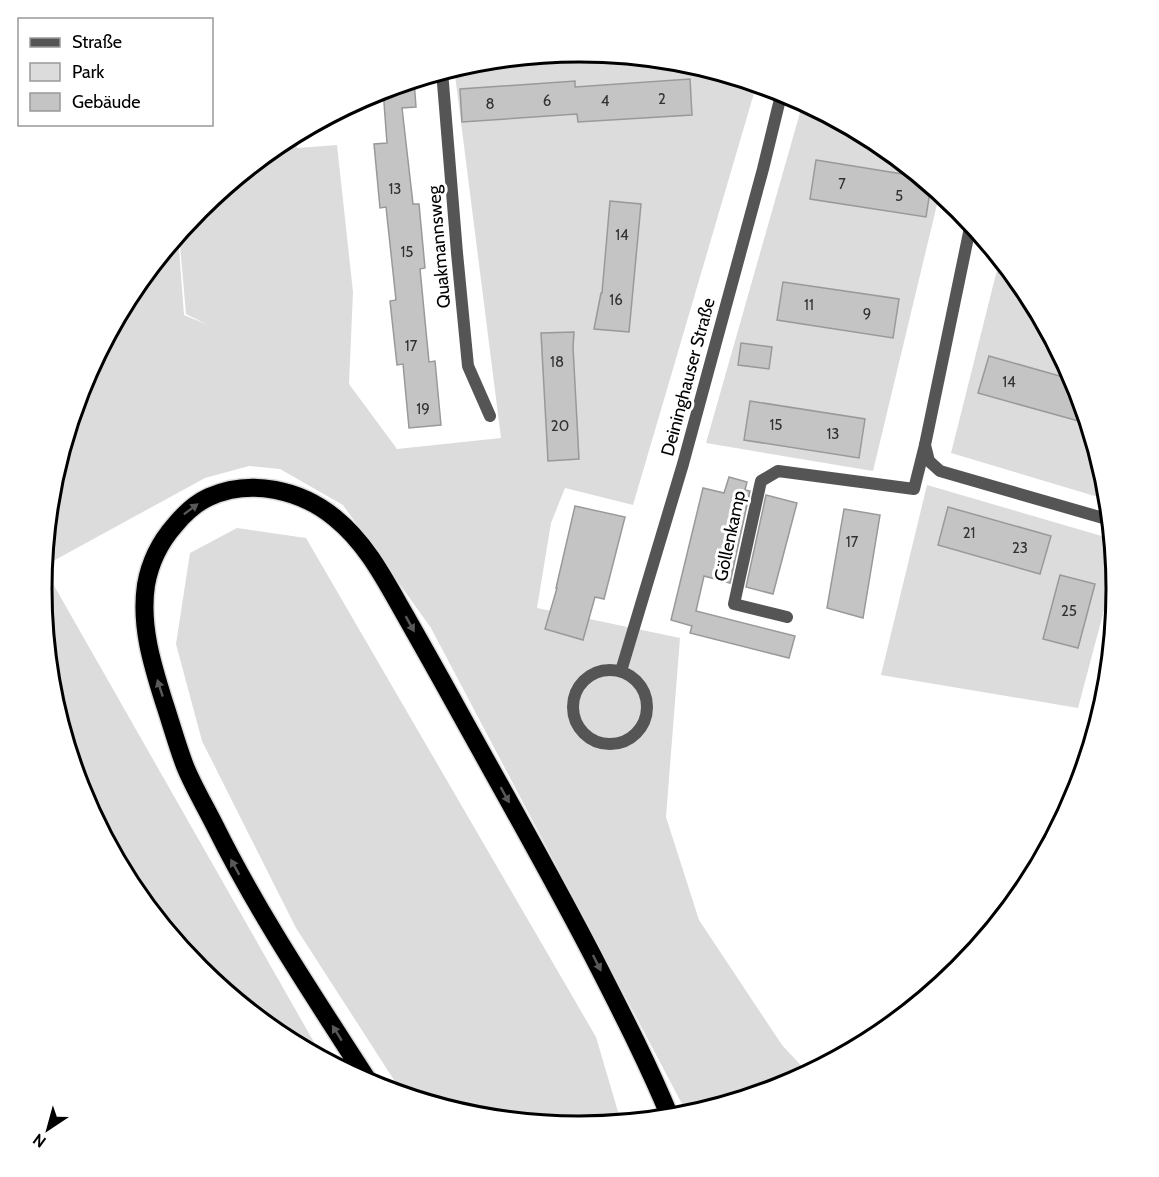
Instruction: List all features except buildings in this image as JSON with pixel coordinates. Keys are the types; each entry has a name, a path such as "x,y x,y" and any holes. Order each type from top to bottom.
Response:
{"highway":[{"path":"359,1067 233,864 186,768 153,668 145,628 146,586 153,558 166,536 184,514 207,498 235,488 272,489 292,494 312,503 334,517 368,552 570,911 627,1023 666,1108"}],"street":[{"name":"Quakmannsweg","path":"443,79 468,366 490,416"},
{"name":"Deininghauser Straße","path":"621,671 683,464 779,101"},
{"name":"Göllenkamp","path":"787,617 734,604 761,482 777,471 914,489 969,234"},
{"path":"925,445 929,461 940,471 1102,518"},
{"path":"609,669 621,671 641,686 648,709 645,722 628,740 617,744 604,744 592,740 576,723 572,711 573,698 578,687 586,678 609,669"}],"green space":[{"path":"545,63 614,63 682,72 716,79 755,91 633,505 565,488 551,523 537,608 680,638 666,817 699,920 782,1045 802,1066 749,1088 716,1098 682,1104 431,628 343,505 280,469 249,466 205,478 54,561 57,520 70,452 93,387 123,325 141,296 179,246 184,315 208,325 186,314 180,245 232,192 296,144 297,148 337,145 353,292 349,384 397,449 501,438 455,76 511,66"},
{"path":"801,111 872,150 938,202 873,471 706,443"},
{"path":"998,268 1036,325 1066,387 1089,452 1098,497 951,453"},
{"path":"927,485 1103,537 1106,605 1078,708 881,675"},
{"path":"237,528 306,538 596,1037 619,1114 580,1116 511,1111 443,1098 395,1082 296,928 202,741 176,644 190,553"},
{"path":"52,583 315,1045 259,1007 207,961 161,909 123,852 93,790 70,725 57,657"}]}
